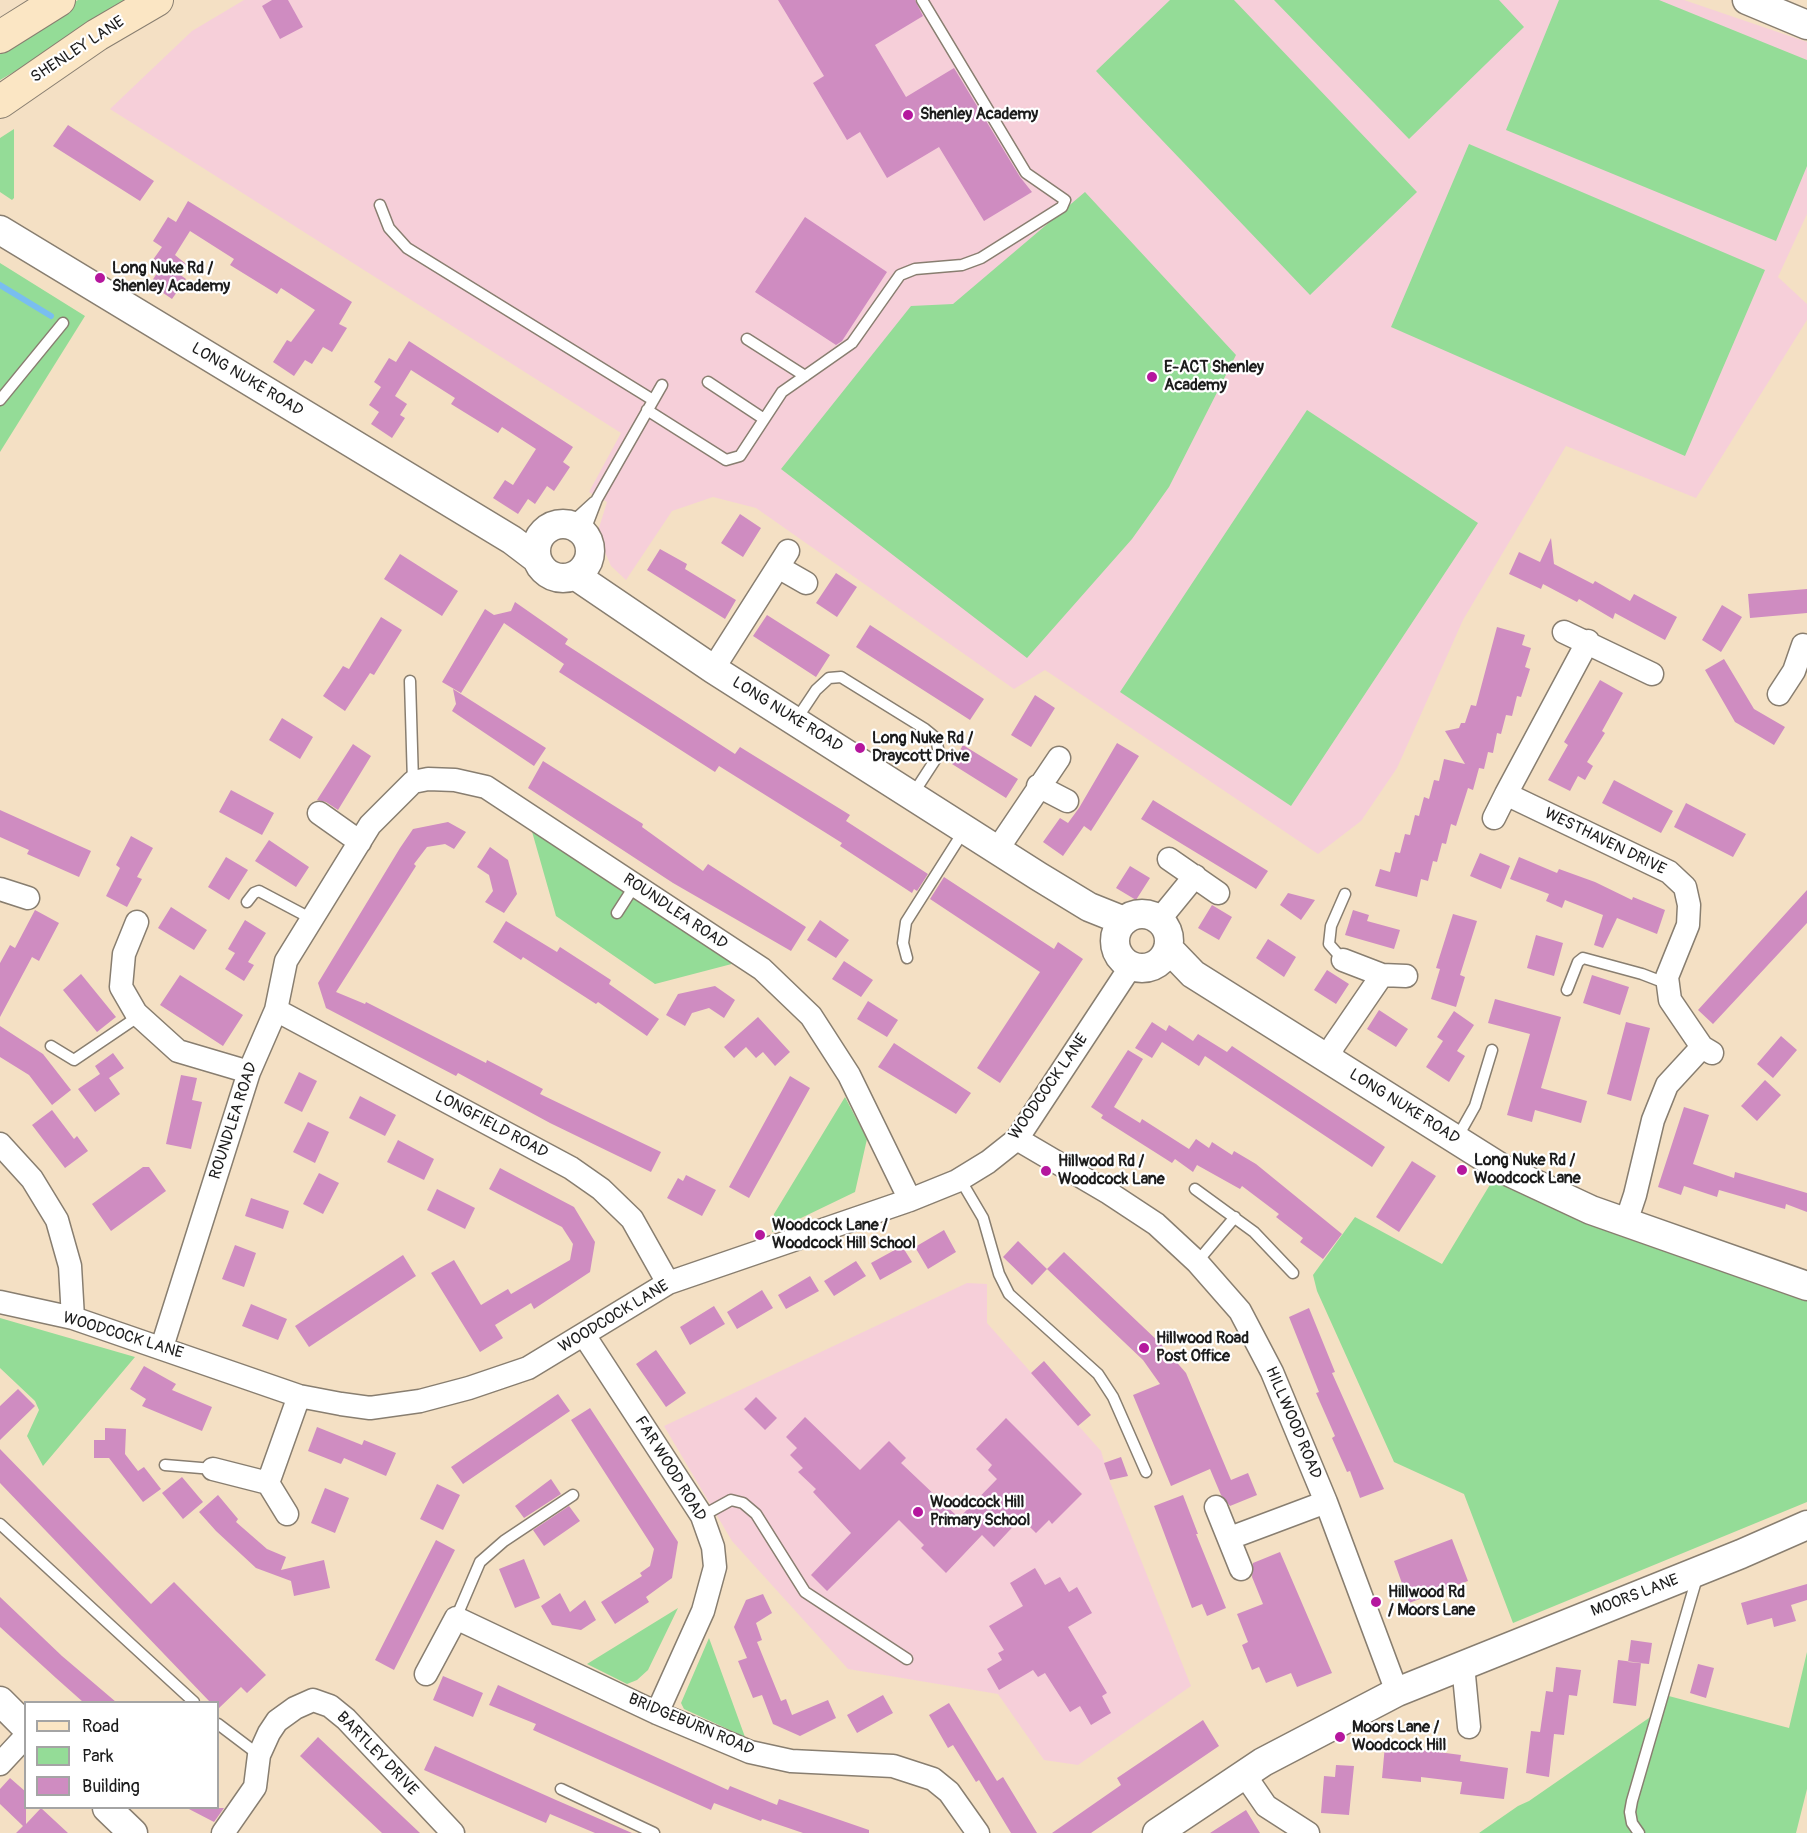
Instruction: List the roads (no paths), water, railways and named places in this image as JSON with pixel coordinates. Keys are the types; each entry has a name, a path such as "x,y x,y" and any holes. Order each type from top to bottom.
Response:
{"main road":[{"path":"0,36 59,0"},
{"name":"SHENLEY LANE","path":"0,102 97,35 157,0"}],"street":[{"path":"1747,0 1807,25"},
{"name":"LONG NUKE ROAD","path":"0,230 493,530 540,546"},
{"name":"LONG NUKE ROAD","path":"580,548 557,578 541,567 540,546 555,525 580,548 637,618 713,669 1089,908 1119,930 1118,955 1151,960 1193,974 1503,1169 1591,1210 1807,1286"},
{"path":"713,669 783,559 806,583"},
{"path":"1564,632 1652,674"},
{"path":"1494,818 1587,641"},
{"path":"1779,694 1801,674 1803,645"},
{"path":"997,850 1059,758"},
{"name":"ROUNDLEA ROAD","path":"162,1347 249,1072 276,1010 286,961 370,825 413,783 428,779 455,780 486,787 762,969 811,1016 849,1076 910,1200"},
{"path":"1038,786 1067,801"},
{"name":"WESTHAVEN DRIVE","path":"1506,794 1669,872 1685,887 1689,905 1688,925 1667,977 1668,984"},
{"path":"319,813 360,842"},
{"path":"1169,859 1218,892"},
{"path":"1119,930 1144,914 1159,920 1195,876"},
{"path":"0,889 28,898"},
{"name":"LONG NUKE ROAD","path":"1151,960 1167,930 1159,920"},
{"path":"137,922 124,954 121,987 139,1016 178,1051 249,1072"},
{"name":"WOODCOCK LANE","path":"0,1302 73,1318 299,1396 370,1408 420,1401 528,1368 668,1283 910,1200 960,1179 988,1162 1017,1138 1151,960"},
{"path":"1343,960 1382,975 1406,976"},
{"path":"1328,1061 1334,1045 1382,975"},
{"path":"1626,1222 1653,1120 1667,1085 1707,1050 1670,1000 1668,984"},
{"name":"LONGFIELD ROAD","path":"276,1010 571,1168 601,1189 632,1219 668,1283"},
{"name":"HILLWOOD ROAD","path":"1017,1138 1156,1224 1197,1262 1240,1311 1272,1372 1326,1502 1397,1692"},
{"path":"0,1144 32,1179 57,1220 70,1266 73,1318"},
{"name":"FAR WOOD ROAD","path":"584,1335 702,1516 713,1547 715,1568 703,1611 657,1713"},
{"path":"268,1483 299,1396"},
{"path":"213,1469 268,1483 287,1514"},
{"name":"HILLWOOD ROAD","path":"1230,1538 1326,1502"},
{"path":"1216,1507 1241,1569"},
{"name":"MOORS LANE","path":"1157,1833 1244,1774 1397,1692 1699,1571 1807,1525"},
{"path":"426,1674 456,1618"},
{"name":"BRIDGEBURN ROAD","path":"456,1618 657,1713 750,1752 791,1761 893,1766 933,1779 949,1792 978,1833"},
{"path":"1463,1665 1469,1727"},
{"name":"BARTLEY DRIVE","path":"223,1833 255,1787 259,1755 278,1721 295,1707 313,1700 330,1706 453,1833"},
{"path":"0,1701 24,1725"},
{"path":"0,1764 24,1738"},
{"path":"1244,1774 1266,1806 1308,1833"},
{"path":"108,1809 133,1833"}],"lane":[{"path":"648,410 726,460 740,456 782,392 852,343 900,275 915,269 962,265 981,258 1062,207 1065,200 1026,173 922,0"},
{"path":"380,205 388,228 407,248 653,400"},
{"path":"0,400 63,323"},
{"path":"747,339 805,376"},
{"path":"708,382 764,419"},
{"path":"580,548 597,500 662,385"},
{"path":"580,548 597,500"},
{"path":"796,720 816,690 829,678 841,677 925,729 936,738 939,754 912,795"},
{"path":"410,681 413,783"},
{"path":"907,958 903,943 906,922 965,829"},
{"path":"617,913 635,885"},
{"path":"247,902 254,893 259,891 312,919"},
{"path":"1343,960 1329,944 1331,926 1345,894"},
{"path":"1567,990 1578,962 1583,958 1642,974 1668,984"},
{"path":"51,1046 74,1060 139,1016"},
{"path":"1456,1140 1475,1106 1492,1050"},
{"path":"960,1179 983,1218 999,1274 1009,1294 1098,1374 1113,1397 1146,1472"},
{"path":"1195,1189 1235,1217 1267,1244 1293,1273"},
{"path":"1197,1262 1235,1217"},
{"path":"165,1465 213,1469"},
{"path":"456,1618 480,1562 504,1541 573,1495"},
{"path":"702,1516 731,1500 743,1503 756,1514 805,1592 907,1659"},
{"path":"0,1524 193,1701"},
{"path":"1639,1833 1632,1823 1630,1812 1632,1801 1699,1571"},
{"path":"219,1725 259,1755"},
{"path":"561,1789 654,1833"}],"waterway":[{"path":"0,285 51,316"}],"place":[{"name":"Shenley Academy","path":"908,115"},
{"name":"Long Nuke Rd / Shenley Academy","path":"100,278"},
{"name":"E-ACT Shenley Academy","path":"1152,377"},
{"name":"Long Nuke Rd / Draycott Drive","path":"860,748"},
{"name":"Long Nuke Rd / Woodcock Lane","path":"1462,1170"},
{"name":"Hillwood Rd / Woodcock Lane","path":"1046,1171"},
{"name":"Woodcock Lane / Woodcock Hill School","path":"760,1235"},
{"name":"Hillwood Road Post Office","path":"1144,1348"},
{"name":"Woodcock Hill Primary School","path":"918,1512"},
{"name":"Hillwood Rd / Moors Lane","path":"1376,1602"},
{"name":"Moors Lane / Woodcock Hill","path":"1340,1737"}]}
